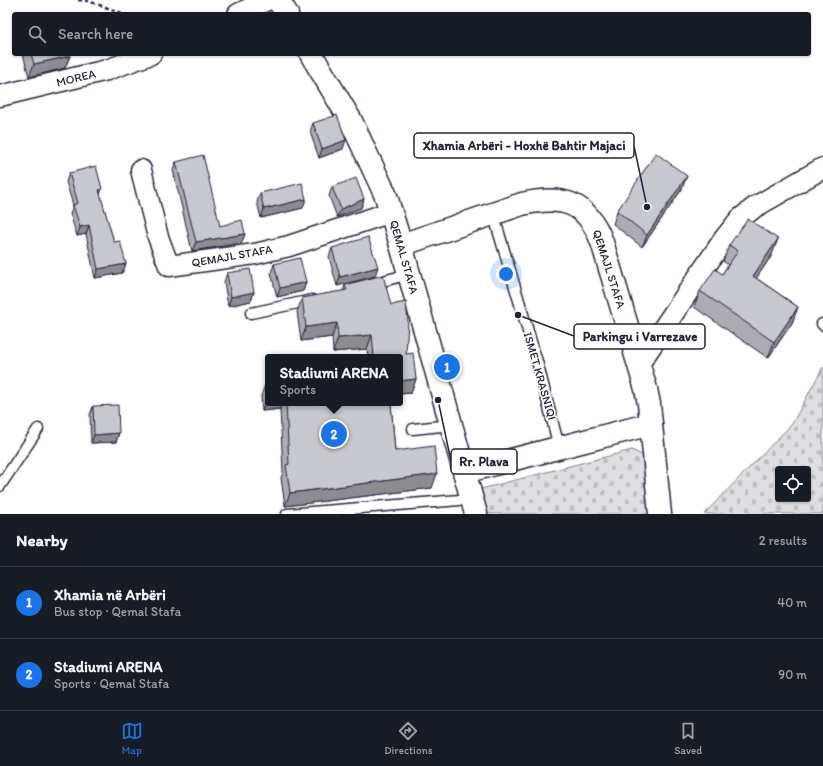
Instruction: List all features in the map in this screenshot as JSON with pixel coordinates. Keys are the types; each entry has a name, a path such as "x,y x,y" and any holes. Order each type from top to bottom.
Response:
{"street":[{"path":"242,12 267,0"},
{"path":"278,0 286,12"},
{"name":"MOREA","path":"0,96 107,70 146,56"},
{"name":"QEMAL STAFA","path":"312,56 352,121 379,180 391,212 474,507"},
{"path":"639,364 719,246 740,219 755,207 823,168"},
{"name":"QEMAJL STAFA","path":"141,170 158,236 169,266 255,254 289,246 391,212"},
{"name":"QEMAJL STAFA","path":"401,245 522,204 540,200 555,199 569,202 581,209 598,229 639,364 649,404 651,424"},
{"path":"464,472 651,424 660,514"}],"lane":[{"name":"ISMET KRASNIQI","path":"493,214 538,365 559,447"},
{"path":"364,286 409,274"},
{"path":"252,313 320,298"},
{"path":"413,429 451,425"},
{"path":"0,486 38,430"},
{"path":"287,514 474,507"}],"path":[{"path":"78,0 88,1 119,12"}],"green space":[{"path":"823,367 823,514 704,514 792,424"},
{"path":"632,450 644,456 650,514 484,514 477,490"}],"building":[{"path":"32,56 70,56 34,64"},
{"path":"337,115 346,140 322,149 313,123"},
{"path":"656,153 687,176 647,235 617,211"},
{"path":"203,155 220,226 242,220 245,234 196,242 176,162"},
{"path":"96,166 102,189 99,190 114,242 120,241 126,264 98,269 89,225 80,227 73,205 78,203 69,173"},
{"path":"356,178 364,199 341,209 332,187"},
{"path":"302,183 306,199 264,209 260,193"},
{"path":"748,219 778,239 753,276 798,307 774,342 700,291 715,269 722,274 738,251 729,245"},
{"path":"368,237 378,267 340,277 332,248"},
{"path":"300,258 306,282 280,288 274,264"},
{"path":"250,269 254,292 231,297 227,273"},
{"path":"383,275 391,305 406,302 408,321 406,354 413,353 416,379 403,381 403,354 374,354 372,335 338,338 337,323 306,327 302,298 347,290 345,285"},
{"path":"118,405 119,433 94,435 93,406"},
{"path":"286,406 391,406 395,451 434,446 437,474 290,493 286,465 289,464"}],"place":[{"name":"Xhamia Arbëri - Hoxhë Bahtir Majaci","path":"647,207"},
{"name":"Parkingu i Varrezave","path":"518,315"},
{"name":"Xhamia në Arbëri","path":"447,367"},
{"name":"Rr. Plava","path":"438,400"},
{"name":"Stadiumi ARENA","path":"334,434"}]}
